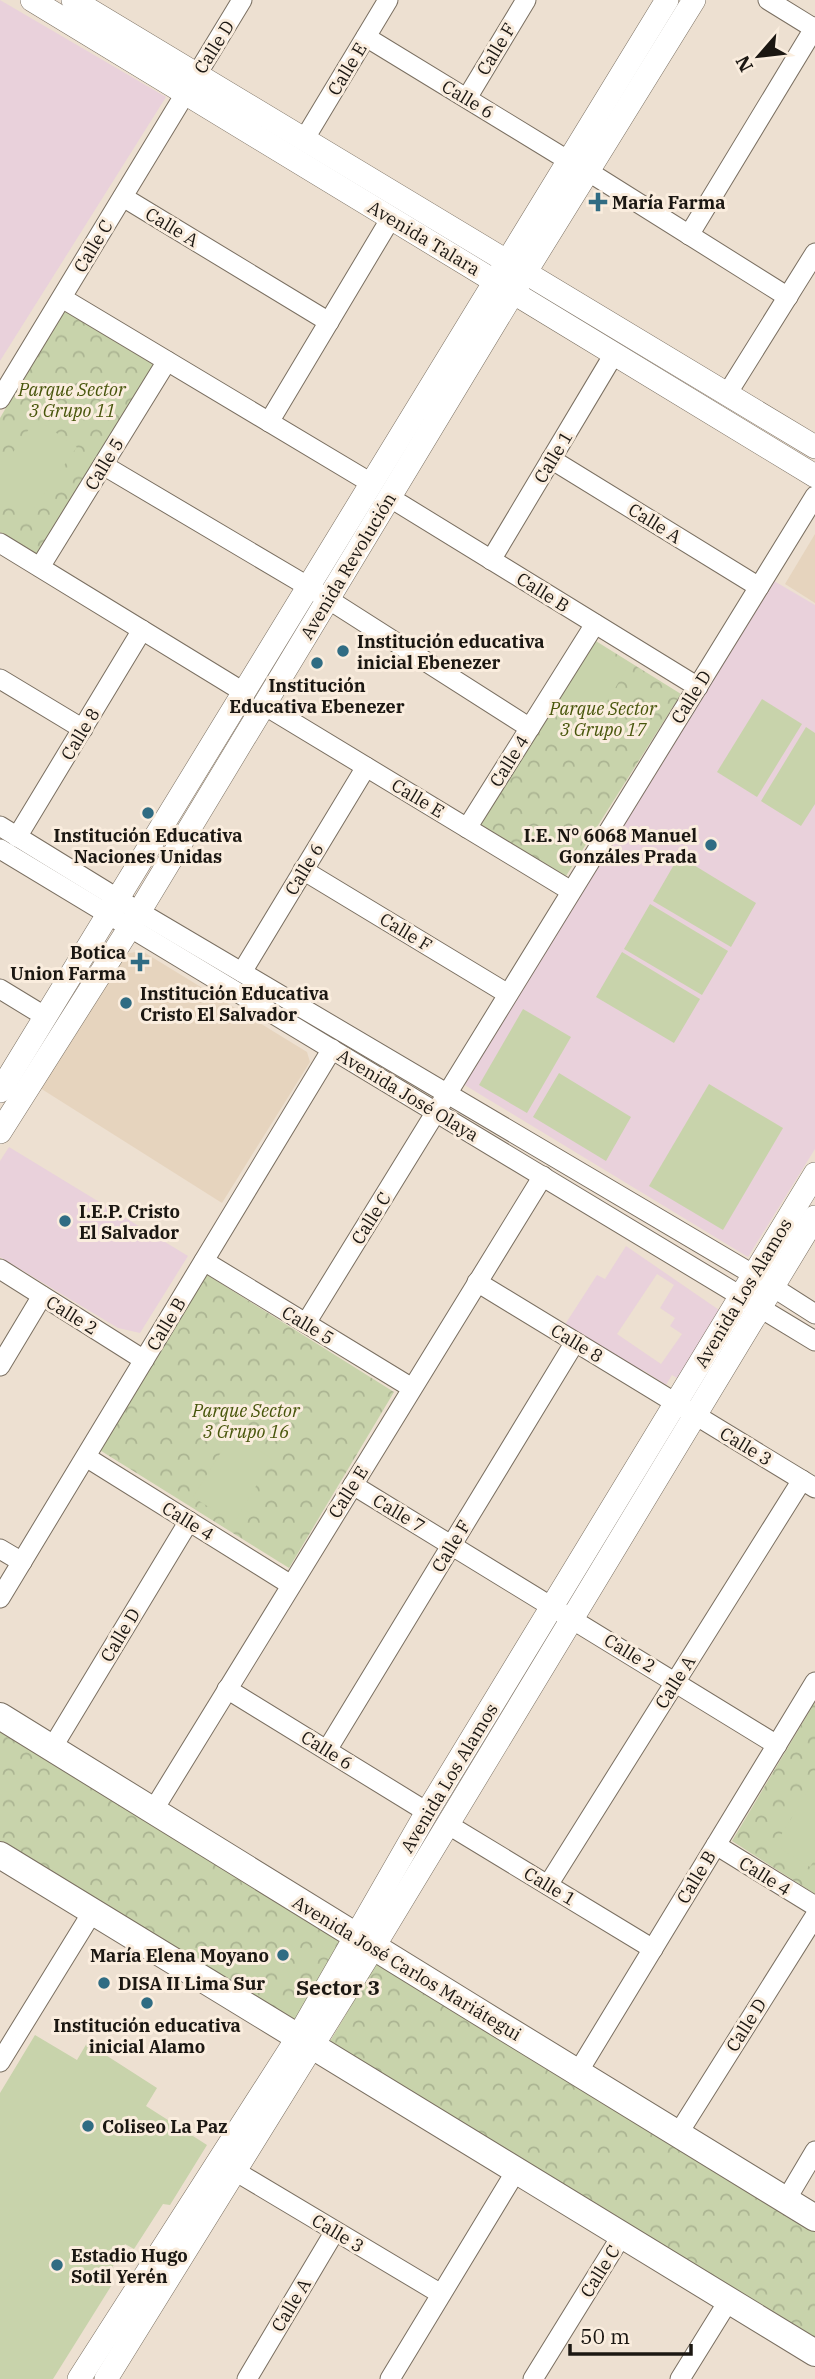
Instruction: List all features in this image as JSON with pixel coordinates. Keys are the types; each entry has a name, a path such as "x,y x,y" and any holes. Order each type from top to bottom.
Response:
{"main road":[{"name":"Avenida José Carlos Mariátegui","path":"0,1716 364,1943 815,2218"},
{"path":"0,1855 815,2353"}],"street":[{"name":"Avenida Talara","path":"32,0 191,84 305,138 509,277 614,354 815,476"},
{"name":"Avenida Talara","path":"73,0 100,7 191,84 391,219 509,277 727,394 815,447"},
{"name":"Calle D","path":"191,84 243,0"},
{"name":"Calle E","path":"305,138 388,0"},
{"name":"Calle F","path":"467,98 526,0"},
{"name":"Avenida Revolución","path":"579,167 667,0"},
{"name":"Avenida Revolución","path":"0,1132 124,913 254,699 309,587 380,490 579,167 694,0"},
{"path":"689,235 815,28 768,0"},
{"name":"Calle 6","path":"366,37 579,167"},
{"name":"Calle C","path":"0,398 191,84"},
{"path":"579,167 788,297"},
{"name":"Calle A","path":"122,197 329,322"},
{"path":"269,422 391,219"},
{"path":"727,394 815,253"},
{"name":"Calle B","path":"62,298 269,422 698,687"},
{"name":"Calle 1","path":"491,560 614,354"},
{"name":"Calle 5","path":"40,567 167,361"},
{"name":"Calle A","path":"551,459 759,587"},
{"path":"103,465 309,587 327,602 530,728"},
{"name":"Avenida Revolución","path":"254,699 327,602 380,490"},
{"name":"Calle D","path":"436,1112 815,496"},
{"name":"Calle E","path":"0,543 571,891"},
{"name":"Calle 4","path":"467,828 595,624"},
{"name":"Calle 8","path":"18,837 142,630"},
{"path":"0,679 83,729"},
{"name":"Calle 6","path":"242,972 366,766"},
{"name":"Avenida José Olaya","path":"0,826 124,913 332,1049 815,1341"},
{"name":"Avenida José Olaya","path":"0,849 242,972 754,1275 815,1314"},
{"name":"Calle F","path":"303,870 508,994"},
{"name":"Avenida Revolución","path":"0,1091 46,1017 124,913"},
{"path":"0,989 46,1017"},
{"name":"Calle B","path":"0,1598 332,1049"},
{"name":"Calle C","path":"306,1323 436,1112"},
{"name":"Avenida Los Alamos","path":"687,1410 741,1295 815,1174"},
{"name":"Calle E","path":"153,1809 543,1176"},
{"name":"Avenida Los Alamos","path":"108,2378 222,2179 437,1818 687,1410 762,1308 815,1217"},
{"name":"Calle 5","path":"204,1261 412,1388"},
{"name":"Calle 2","path":"0,1269 144,1360"},
{"name":"Calle 8","path":"477,1282 687,1410"},
{"path":"0,1366 43,1296"},
{"name":"Calle F","path":"327,1750 575,1342"},
{"name":"Calle 3","path":"687,1410 808,1484"},
{"name":"Calle 4","path":"86,1457 291,1585"},
{"name":"Calle A","path":"548,1885 676,1682 808,1484"},
{"name":"Calle 7","path":"353,1485 563,1612"},
{"name":"Calle D","path":"52,1748 189,1521"},
{"path":"0,1549 22,1562"},
{"name":"Calle 2","path":"563,1612 777,1745"},
{"name":"Calle B","path":"578,2072 815,1682"},
{"name":"Calle 6","path":"227,1689 437,1818"},
{"name":"Calle 1","path":"437,1818 653,1949"},
{"name":"Calle 4","path":"716,1845 815,1906"},
{"path":"0,2062 93,1912"},
{"name":"Calle D","path":"678,2134 815,1916"},
{"path":"786,2200 815,2151"},
{"path":"390,2379 516,2171"},
{"name":"Avenida Los Alamos","path":"79,2379 222,2179"},
{"name":"Calle 3","path":"222,2179 335,2231 441,2294"},
{"name":"Calle A","path":"247,2379 335,2231"},
{"name":"Calle C","path":"533,2379 622,2235"},
{"path":"680,2379 729,2300"}],"shaded area":[{"path":"0,0 166,97 0,361"},
{"path":"815,534 815,603 785,584"},
{"name":"I.E. N° 6068 Manuel Gonzáles Prada","path":"769,578 815,605 815,1149 748,1257 463,1084"},
{"path":"142,951 307,1052 310,1062 222,1203 40,1088 123,954"},
{"name":"I.E.P. Cristo El Salvador","path":"9,1147 188,1256 140,1333 118,1328 0,1257 0,1161"},
{"path":"626,1246 722,1312 677,1378 672,1375 666,1385 643,1370 640,1375 564,1326 597,1275 605,1279","holes":["657,1274 674,1285 660,1308 675,1318 670,1326 682,1334 661,1364 617,1334"]}],"green space":[{"name":"Parque Sector 3 Grupo 11","path":"63,310 154,365 41,556 0,532 0,418"},
{"path":"36,419 77,447 30,514 0,494 0,471"},
{"name":"Parque Sector 3 Grupo 17","path":"591,638 681,694 566,876 480,824"},
{"path":"590,648 626,670 588,733 553,710"},
{"path":"762,699 802,724 757,797 717,772"},
{"path":"806,727 815,733 815,804 801,826 761,801"},
{"path":"679,856 756,903 731,947 653,901"},
{"path":"650,904 728,951 702,995 624,949"},
{"path":"622,952 700,999 674,1043 596,997"},
{"path":"523,1009 571,1037 527,1113 479,1085"},
{"path":"559,1073 631,1117 606,1161 533,1117"},
{"path":"709,1084 783,1128 723,1230 649,1186"},
{"name":"Parque Sector 3 Grupo 16","path":"206,1274 394,1392 289,1568 98,1449"},
{"path":"233,1433 272,1459 234,1523 193,1497"},
{"path":"815,1702 815,1894 732,1841"},
{"path":"0,1731 340,1940 344,1949 300,2018 290,2022 0,1844"},
{"path":"815,1779 815,1859 810,1867 775,1845"},
{"path":"377,1962 815,2227 815,2341 329,2043"},
{"path":"35,2035 77,2060 87,2043 157,2088 146,2106 207,2145 170,2205 163,2204 134,2249 125,2244 106,2279 113,2283 53,2379 0,2379 0,2093"}],"place":[{"name":"María Farma","path":"598,202"},
{"name":"Institución educativa inicial Ebenezer","path":"343,651"},
{"name":"Institución Educativa Ebenezer","path":"317,663"},
{"name":"Institución Educativa Naciones Unidas","path":"148,813"},
{"name":"I.E. N° 6068 Manuel Gonzáles Prada","path":"711,845"},
{"name":"Botica Union Farma","path":"140,962"},
{"name":"Institución Educativa Cristo El Salvador","path":"126,1003"},
{"name":"I.E.P. Cristo El Salvador","path":"65,1221"},
{"name":"María Elena Moyano","path":"283,1955"},
{"name":"DISA II Lima Sur","path":"104,1983"},
{"name":"Institución educativa inicial Alamo","path":"147,2003"},
{"name":"Coliseo La Paz","path":"88,2126"},
{"name":"Estadio Hugo Sotil Yerén","path":"57,2265"}],"district":[{"name":"Sector 3","path":"338,1987"}]}
